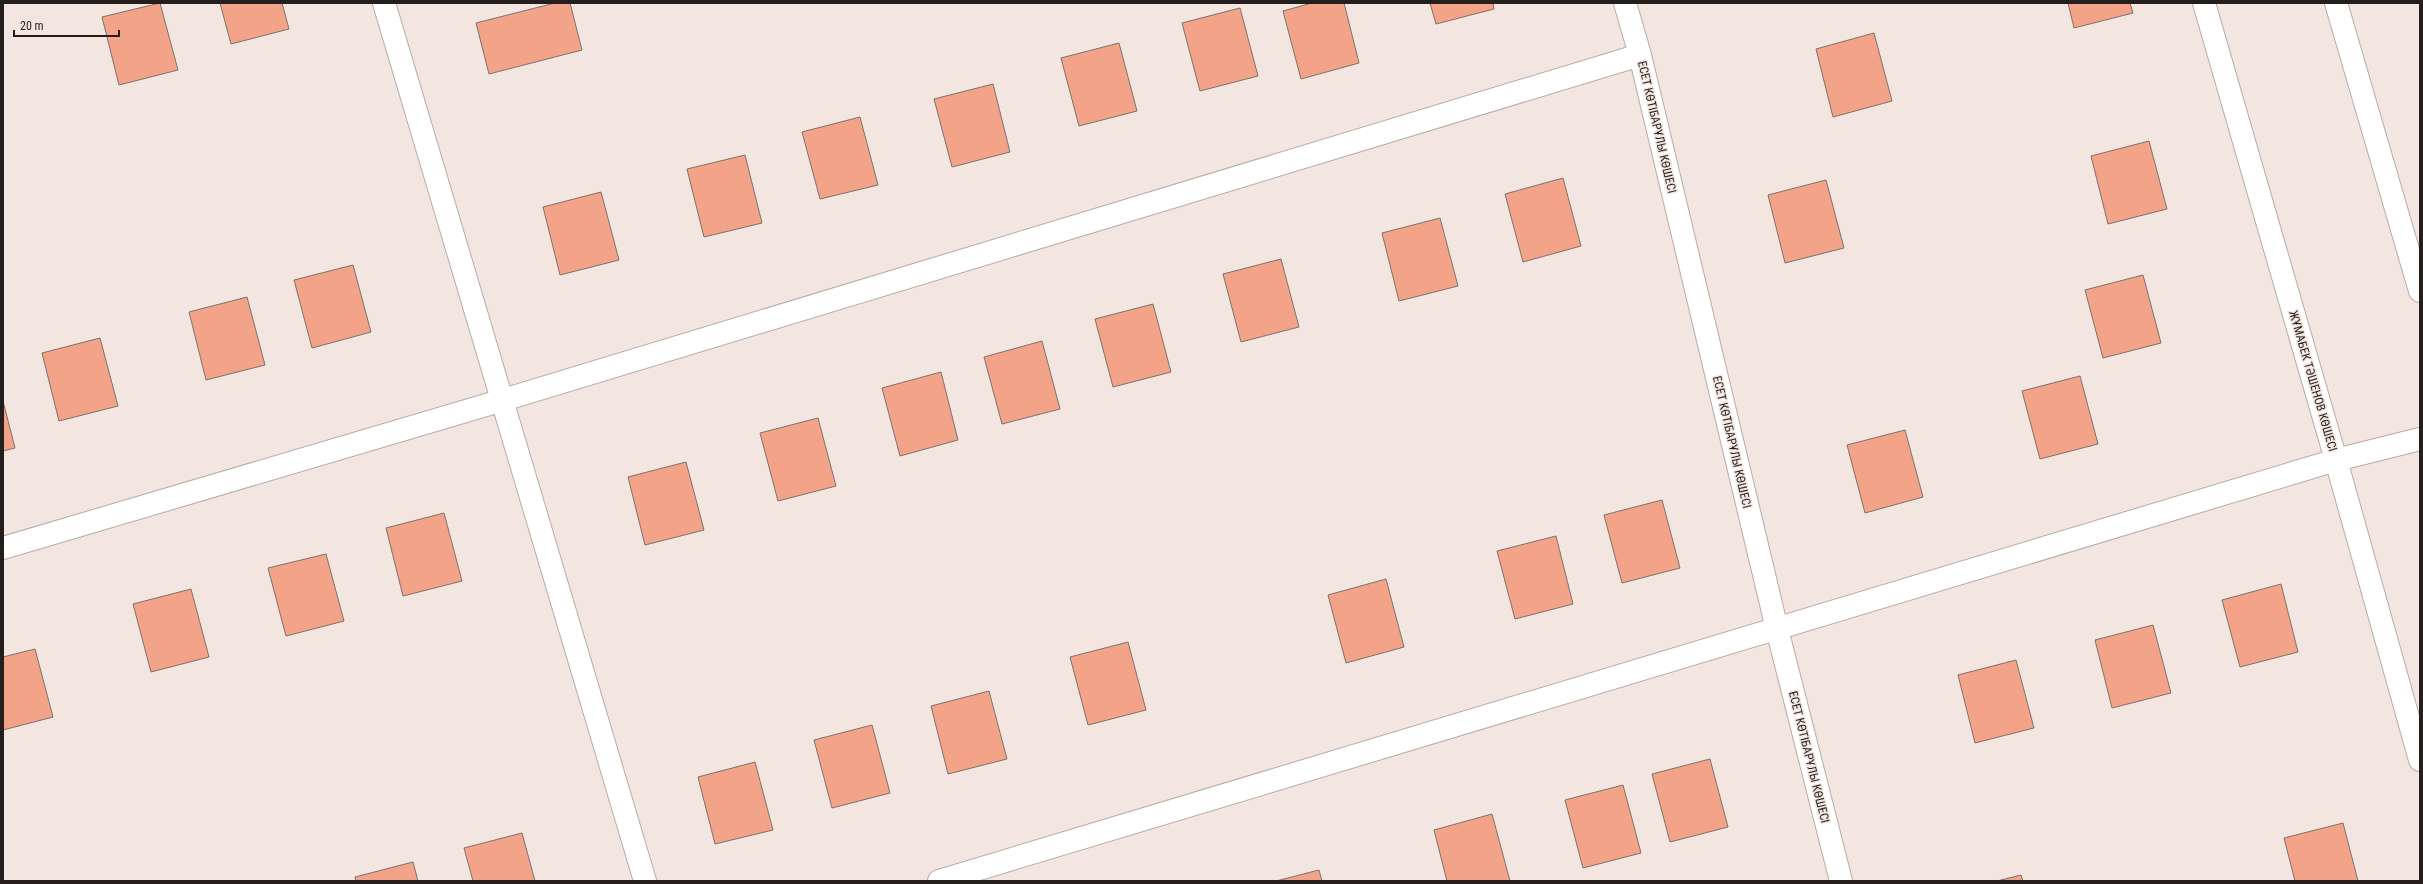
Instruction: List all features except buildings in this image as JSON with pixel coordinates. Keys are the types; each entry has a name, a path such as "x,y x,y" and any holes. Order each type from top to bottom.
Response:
{"street":[{"path":"384,3 645,881"},
{"name":"ЕСЕТ КӨТІБАРҰЛЫ КӨШЕСІ","path":"1625,3 1640,54 1777,629 1841,881"},
{"name":"ЖҰМАБЕК ТӘШЕНОВ КӨШЕСІ","path":"2204,3 2336,460 2420,760"},
{"path":"2336,3 2420,292"},
{"path":"3,548 503,400 1640,54"},
{"path":"939,881 2336,460 2420,439"}]}
